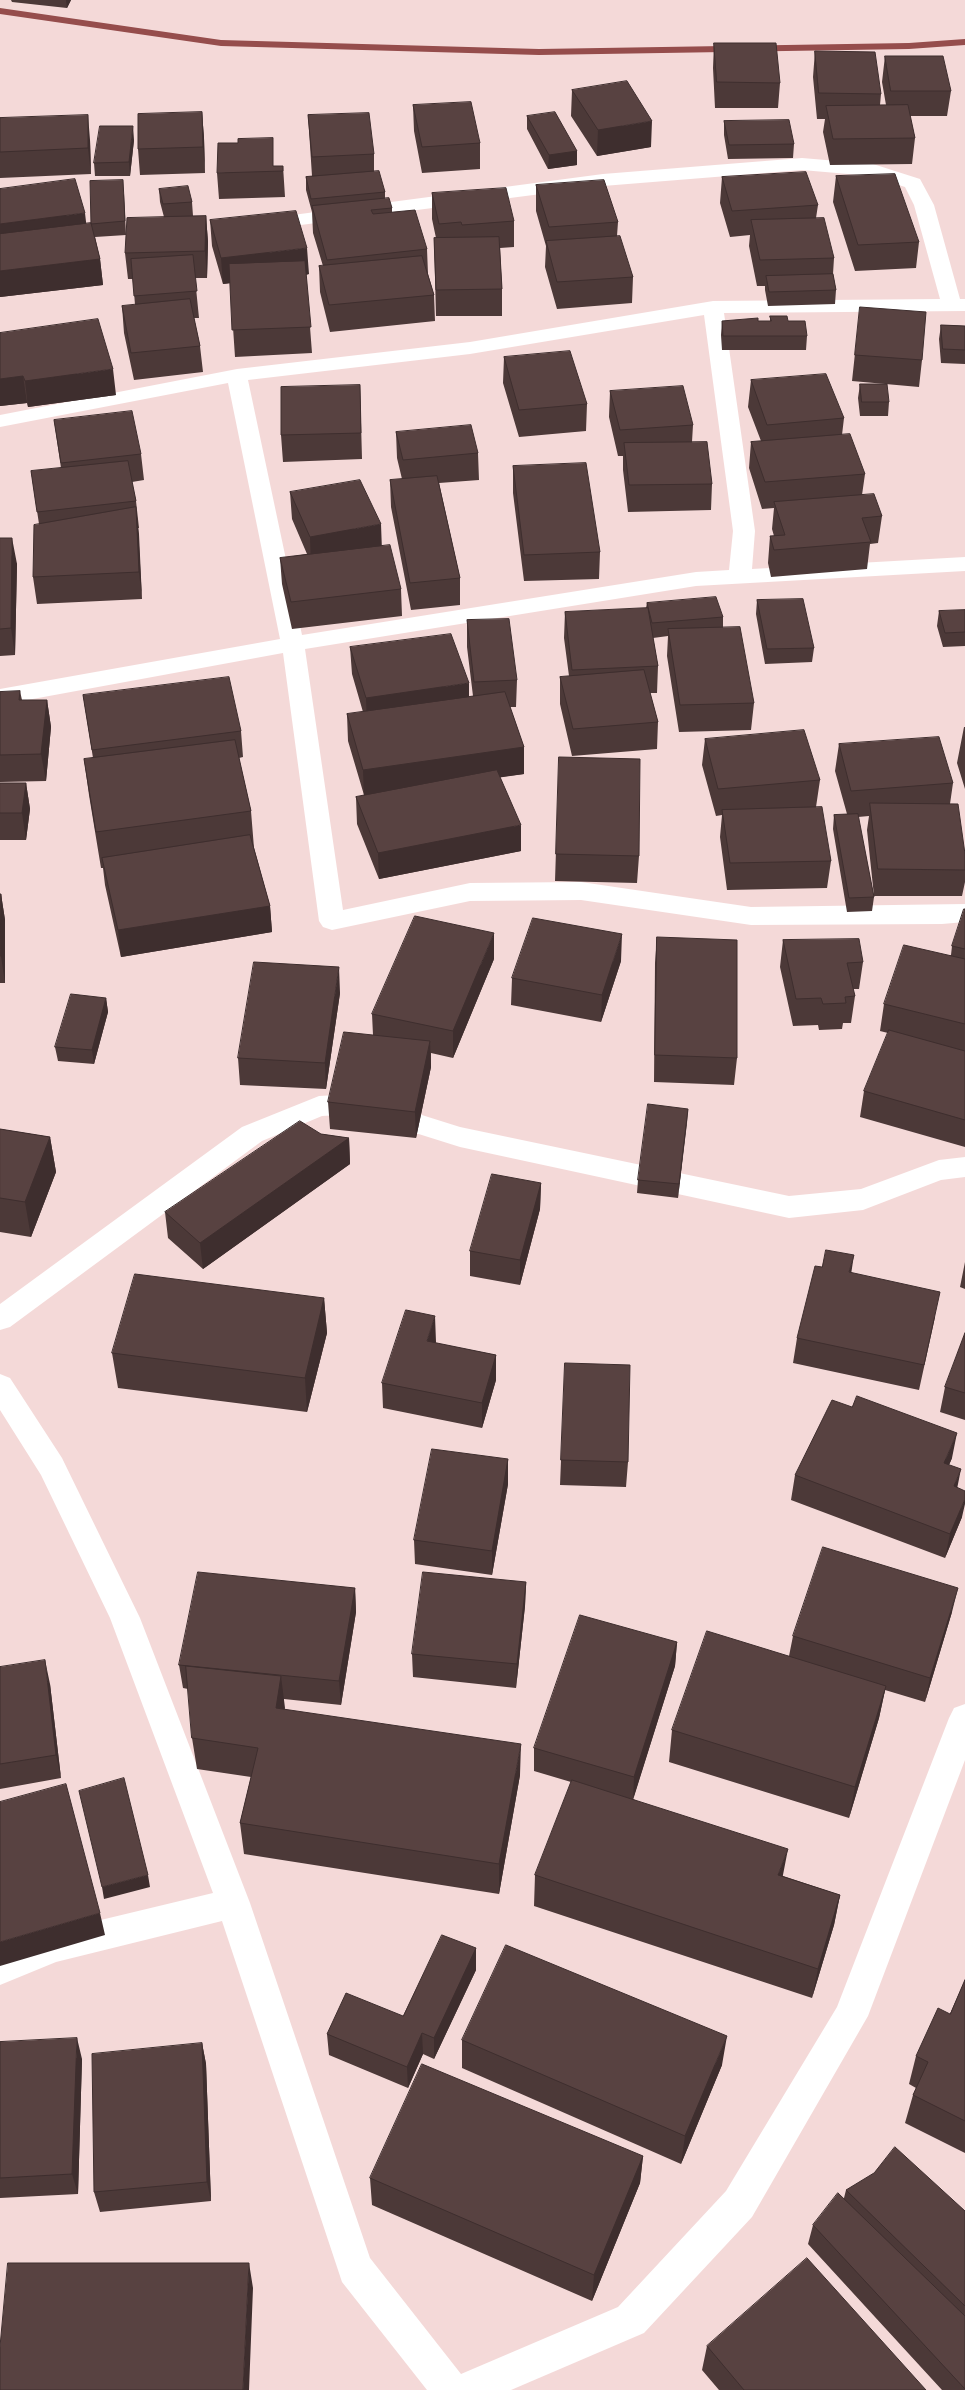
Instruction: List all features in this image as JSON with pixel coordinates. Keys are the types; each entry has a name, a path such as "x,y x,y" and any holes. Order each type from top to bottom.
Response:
{"street":[{"path":"0,421 74,405 237,375 470,348 712,308 959,305 924,205 913,183 873,170 802,164 604,180 245,226"},
{"path":"712,308 744,531 740,577"},
{"path":"237,375 293,645 332,921 470,892 581,891 751,916 942,916 965,913"},
{"path":"0,697 374,629 696,579 965,564"},
{"path":"0,1319 252,1134 319,1106 355,1104 460,1138 789,1207 863,1199 939,1170 965,1167"},
{"path":"0,1386 52,1467 125,1618 232,1903 355,2269 450,2390"},
{"path":"467,2390 631,2320 739,2204 852,2016 965,1718"},
{"path":"0,1969 55,1947 232,1903"}],"building":[{"path":"714,43 776,43 780,83 717,82"},
{"path":"815,51 875,52 881,94 819,93"},
{"path":"885,56 943,56 951,91 891,91"},
{"path":"627,81 652,121 598,130 572,90"},
{"path":"471,102 480,143 422,147 413,105"},
{"path":"908,105 915,138 833,139 826,106"},
{"path":"202,112 203,147 138,149 138,114"},
{"path":"555,112 577,151 549,155 527,116"},
{"path":"369,113 374,154 312,157 308,115"},
{"path":"88,115 88,148 0,152 0,118"},
{"path":"789,120 794,144 729,145 724,121"},
{"path":"100,126 133,126 129,162 94,163"},
{"path":"273,138 273,166 283,166 283,171 217,173 218,143 238,143 238,139"},
{"path":"379,171 385,192 311,199 306,177"},
{"path":"806,172 818,205 732,211 722,177"},
{"path":"895,174 919,242 858,245 836,176"},
{"path":"75,179 85,213 0,224 0,189"},
{"path":"123,180 125,221 91,224 90,181"},
{"path":"604,180 618,222 549,227 536,185"},
{"path":"188,186 192,202 163,204 159,189"},
{"path":"506,188 514,221 462,225 461,222 439,224 432,193"},
{"path":"389,198 392,208 371,210 373,214 415,210 427,249 327,260 312,206"},
{"path":"296,211 307,248 221,258 210,220"},
{"path":"206,216 205,251 125,253 127,218"},
{"path":"824,218 834,258 760,260 751,220"},
{"path":"91,223 100,259 0,271 0,234"},
{"path":"620,236 633,277 557,282 546,241"},
{"path":"499,237 502,289 436,290 434,238"},
{"path":"193,255 197,291 134,296 131,259"},
{"path":"422,256 434,295 329,305 319,266"},
{"path":"305,261 311,327 232,330 229,264"},
{"path":"833,274 836,290 769,292 766,276"},
{"path":"190,299 200,346 131,353 122,306"},
{"path":"860,307 926,312 922,360 855,355"},
{"path":"770,316 787,316 788,321 805,321 807,336 723,336 722,321 758,318 758,321 771,321"},
{"path":"98,319 113,369 25,381 23,376 0,379 0,333"},
{"path":"941,325 965,326 965,350 943,349"},
{"path":"570,351 587,404 519,410 504,357"},
{"path":"826,374 844,418 767,425 751,380"},
{"path":"860,384 887,384 889,402 862,402"},
{"path":"360,385 361,433 281,435 281,387"},
{"path":"683,386 693,425 620,430 610,391"},
{"path":"132,411 141,454 61,463 54,420"},
{"path":"471,425 478,453 403,460 396,432"},
{"path":"850,434 865,474 765,482 751,442"},
{"path":"707,442 712,484 629,485 624,443"},
{"path":"128,461 136,501 37,512 31,471"},
{"path":"586,463 600,552 524,555 513,466"},
{"path":"437,476 460,578 410,583 390,480"},
{"path":"360,480 381,524 310,537 290,492"},
{"path":"874,494 882,516 862,518 871,542 774,550 770,536 785,535 774,502"},
{"path":"136,507 139,572 33,577 34,525"},
{"path":"0,538 12,538 11,628 0,629"},
{"path":"390,545 401,589 291,602 280,558"},
{"path":"716,597 723,617 652,623 647,603"},
{"path":"803,599 814,648 767,649 757,600"},
{"path":"648,608 658,666 572,670 565,612"},
{"path":"965,610 965,632 945,633 939,611"},
{"path":"509,619 517,680 474,682 467,620"},
{"path":"740,627 754,703 680,705 668,629"},
{"path":"451,634 469,683 366,698 350,647"},
{"path":"644,670 658,722 573,729 560,677"},
{"path":"229,677 241,731 92,750 83,695"},
{"path":"20,691 19,700 47,700 41,754 0,755 0,692"},
{"path":"505,692 524,747 363,770 347,714"},
{"path":"804,730 820,780 718,789 705,739"},
{"path":"939,737 953,783 851,791 839,744"},
{"path":"235,740 251,811 96,832 84,759"},
{"path":"559,757 640,759 639,856 556,854"},
{"path":"497,770 521,825 378,853 356,797"},
{"path":"0,783 26,783 22,813 0,813"},
{"path":"870,803 958,804 965,854 965,870 878,869"},
{"path":"822,807 831,861 730,863 722,810"},
{"path":"858,814 874,897 849,898 834,815"},
{"path":"250,835 270,906 118,930 102,858"},
{"path":"0,894 1,894 0,956"},
{"path":"965,909 965,949 952,946"},
{"path":"415,916 494,933 453,1031 372,1014"},
{"path":"533,918 622,934 602,995 512,978"},
{"path":"657,937 737,940 737,1058 655,1055"},
{"path":"859,939 863,962 847,963 855,996 845,997 846,1003 823,1004 821,998 796,999 783,940"},
{"path":"904,945 965,959 965,1024 884,1004"},
{"path":"254,962 339,967 325,1063 238,1058"},
{"path":"71,994 106,998 92,1050 55,1047"},
{"path":"889,1030 965,1051 965,1120 864,1091"},
{"path":"344,1032 430,1041 415,1112 328,1102"},
{"path":"648,1104 688,1109 679,1184 638,1180"},
{"path":"300,1121 321,1134 349,1138 200,1243 165,1212"},
{"path":"0,1129 50,1137 25,1202 0,1198"},
{"path":"492,1174 541,1183 520,1260 470,1251"},
{"path":"826,1250 854,1255 849,1272 940,1292 924,1365 797,1338 815,1266 822,1267"},
{"path":"135,1274 324,1298 305,1378 112,1353"},
{"path":"406,1310 435,1316 427,1341 496,1355 482,1403 382,1383"},
{"path":"965,1333 965,1393 945,1387"},
{"path":"565,1363 630,1365 628,1462 561,1460"},
{"path":"857,1396 957,1433 944,1463 961,1469 954,1486 965,1491 965,1499 950,1534 795,1475 832,1400 852,1407"},
{"path":"432,1449 508,1459 492,1551 414,1540"},
{"path":"823,1547 958,1588 930,1678 793,1636"},
{"path":"198,1572 355,1588 339,1681 179,1665"},
{"path":"423,1572 526,1582 517,1664 412,1654"},
{"path":"580,1615 677,1642 634,1777 534,1748"},
{"path":"707,1631 886,1686 855,1787 672,1730"},
{"path":"45,1660 56,1755 0,1764 0,1667"},
{"path":"186,1666 281,1676 276,1708 521,1744 499,1864 240,1823 258,1748 192,1738"},
{"path":"124,1778 148,1875 102,1887 79,1791"},
{"path":"572,1780 788,1849 778,1875 840,1895 818,1969 535,1875"},
{"path":"66,1784 100,1913 0,1942 0,1802"},
{"path":"442,1935 476,1948 434,2038 422,2033 407,2067 327,2034 346,1993 403,2016"},
{"path":"506,1945 727,2036 685,2136 462,2040"},
{"path":"965,1980 965,2121 913,2095 928,2062 916,2056 938,2008 950,2014"},
{"path":"77,2038 72,2174 0,2178 0,2042"},
{"path":"202,2043 207,2182 94,2192 92,2054"},
{"path":"422,2064 643,2156 594,2275 370,2178"},
{"path":"895,2147 965,2211 965,2306 846,2190 874,2173"},
{"path":"838,2193 965,2316 965,2389 813,2225"},
{"path":"807,2258 926,2390 744,2390 707,2346"},
{"path":"8,2263 249,2263 243,2390 0,2390 0,2347"}],"waterway":[{"path":"0,11 221,43 539,52 909,46 965,42"}]}
